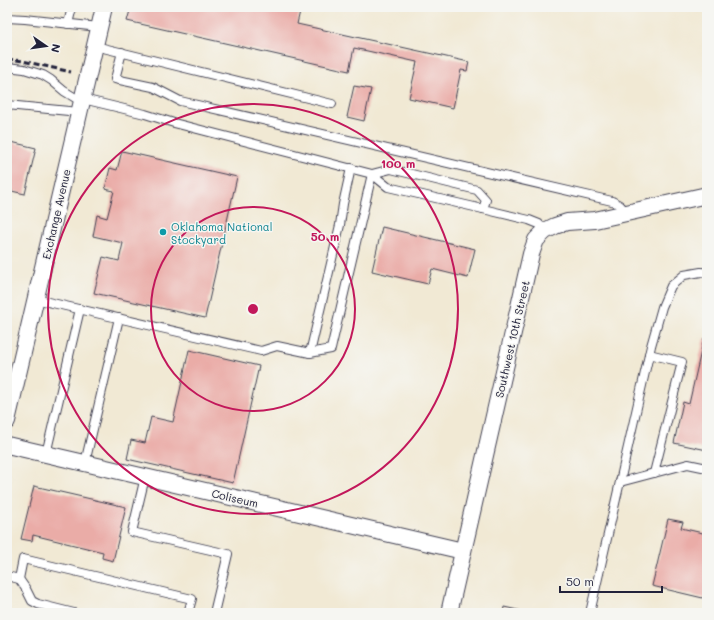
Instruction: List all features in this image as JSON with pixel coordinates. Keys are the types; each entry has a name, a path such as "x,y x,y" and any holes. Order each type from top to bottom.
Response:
{"street":[{"name":"Exchange Avenue","path":"7,421 104,7"},
{"path":"545,231 568,222 595,220 707,195"},
{"name":"Southwest 10th Street","path":"449,613 531,254 536,240 545,231"},
{"name":"Coliseum","path":"7,445 463,551"}],"lane":[{"path":"68,24 72,7"},
{"path":"7,18 99,27"},
{"path":"95,46 332,104"},
{"path":"122,52 115,79 153,87 180,100 612,201 620,205 624,209 625,214"},
{"path":"7,67 24,69 43,74 81,104"},
{"path":"7,105 81,104 144,114 372,174 388,187 529,220 539,224 545,231"},
{"path":"310,353 340,226 351,168"},
{"path":"372,174 391,169 477,190 486,200 484,209"},
{"path":"35,299 261,351 277,346 310,353 331,349 372,174"},
{"path":"590,613 649,354 662,307 671,286 684,275 701,272 707,273"},
{"path":"46,454 80,309"},
{"path":"85,463 119,318"},
{"path":"649,354 682,362 654,473"},
{"path":"620,482 688,464 707,468"},
{"path":"145,477 132,532 228,554 214,613"},
{"path":"18,579 23,559 192,599 188,613"},
{"path":"7,576 18,579 26,589 32,601 38,604 74,613"}],"building":[{"path":"131,7 301,7 297,24 469,62 467,71 461,70 453,108 409,98 417,62 354,48 349,71 127,21"},
{"path":"354,86 371,89 364,121 347,117"},
{"path":"7,141 36,148 25,194 7,190"},
{"path":"122,151 237,177 205,318 94,293 103,257 119,261 123,243 93,236 97,215 107,218 114,191 105,189 110,168 117,170"},
{"path":"382,227 475,249 468,278 432,269 428,284 372,271"},
{"path":"704,338 707,339 707,450 674,443 683,402 689,404"},
{"path":"189,350 259,366 233,483 127,459 131,440 145,443 151,417 173,422"},
{"path":"34,486 126,507 113,561 102,558 103,552 33,535 32,541 21,539"},
{"path":"668,519 683,522 681,528 707,534 707,599 652,586"},
{"path":"504,607 527,612 503,613"}],"railway":[{"path":"7,59 23,61 71,72"}],"place":[{"name":"Oklahoma National Stockyard","path":"163,232"}]}
